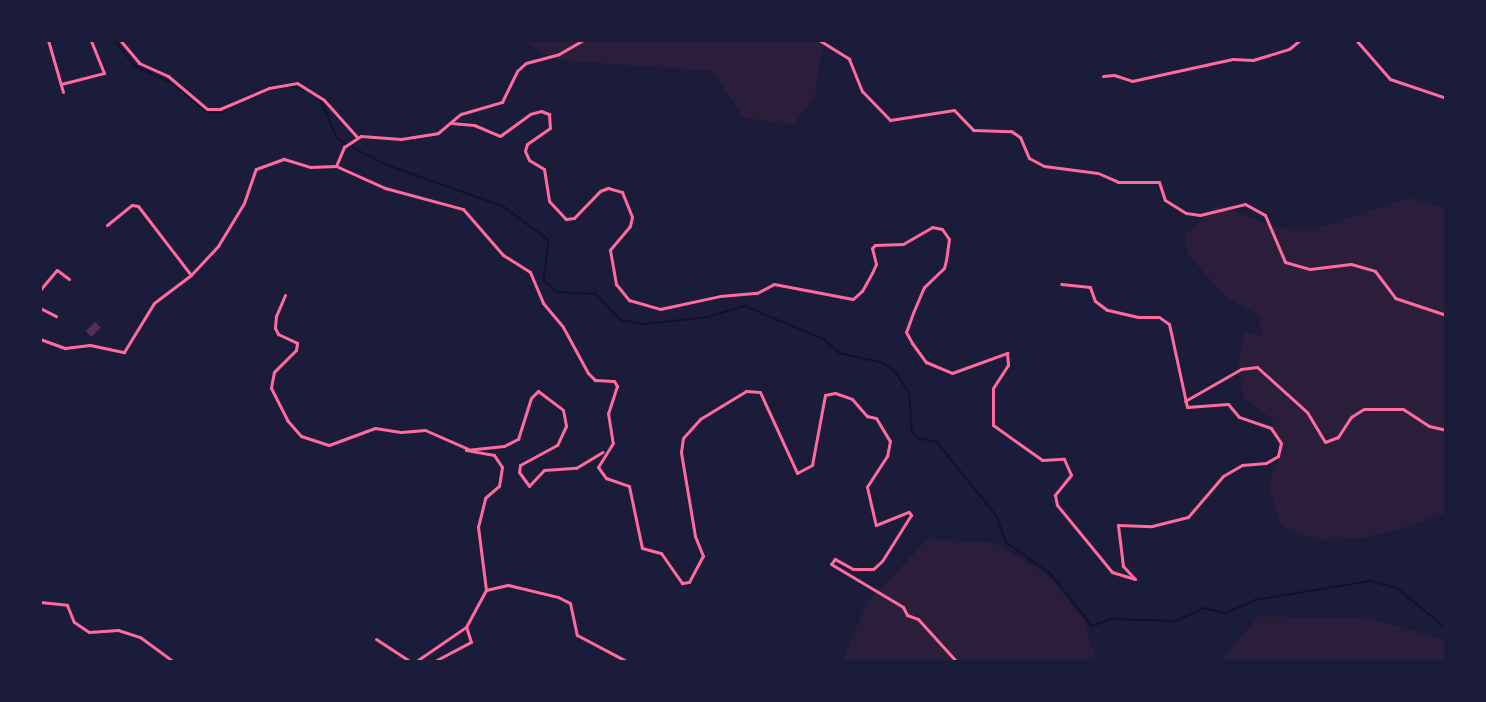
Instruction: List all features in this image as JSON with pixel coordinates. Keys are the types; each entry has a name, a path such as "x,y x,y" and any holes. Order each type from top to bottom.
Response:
{"street":[{"path":"48,40 63,92"},
{"path":"61,84 104,73 91,40"},
{"path":"120,40 139,63 168,76 207,110 220,109 269,88 297,83 324,100 357,137"},
{"path":"336,166 344,147 357,137 420,137 438,133 460,114 502,102 517,70 526,63 559,54 583,40"},
{"path":"819,40 849,59 862,91 890,120 954,110 973,130 1011,131 1023,141 1029,158 1044,166 1098,173 1118,182 1159,182 1165,200 1186,213 1200,215 1245,204 1265,215 1285,262 1310,269 1351,264 1375,271 1395,298 1446,315"},
{"path":"1102,76 1114,75 1132,81 1233,59 1253,60 1289,50 1300,40"},
{"path":"1356,40 1390,80 1446,98"},
{"path":"451,123 474,125 500,136 530,114 541,111 549,114 550,128 527,144 525,151 525,156 544,169 549,201 566,219 574,218 600,191 608,188 622,192 632,217 630,226 610,250 616,284 629,300 660,309 720,296 757,293 774,284 853,299 862,291 876,264 872,248 875,245 903,244 932,227 942,229 949,239 944,268 924,287 906,332 926,362 952,373 1007,353 1008,365 993,388 993,425 1042,460 1064,459 1069,464 1071,475 1055,495 1057,505 1112,572 1122,578 1135,579 1123,566 1118,525 1152,526 1188,517 1223,476 1242,465 1266,463 1278,456 1281,443 1271,428 1239,417 1228,404 1187,407 1182,373 1169,324 1159,317 1138,317 1107,310 1095,301 1090,288 1060,284"},
{"path":"40,339 65,348 90,345 124,352 154,303 191,275 225,236 243,203 256,169 284,159 310,167 336,166 385,188 463,209 503,255 530,272 543,303 563,327 588,373 595,380 614,381 617,386 608,413 612,443 598,467 606,478 629,486 642,548 661,553 682,583 689,582 703,556 682,467 683,438 700,419 746,391 760,392 797,473 807,471 812,465 825,394 834,393 852,399 867,416 881,423 890,441 887,456 867,487 876,525 909,512 911,515 882,561 873,569 853,569 835,559 831,564 903,607 907,615 918,619 957,662"},
{"path":"107,225 132,205 138,206 191,275"},
{"path":"40,290 57,270 69,279"},
{"path":"285,295 276,316 275,328 278,334 297,343 296,350 274,372 271,388 287,420 301,436 329,445 375,428 402,432 425,430 468,449 504,446 518,439 531,398 538,391 563,410 566,426 557,445 520,465 519,472 529,486 544,470 576,468 605,452"},
{"path":"40,308 56,316"},
{"path":"1185,401 1241,369 1257,367 1307,412 1325,442 1338,437 1351,417 1364,409 1403,409 1429,426 1446,430"},
{"path":"416,662 466,627 486,590 478,526 485,498 499,486 502,467 494,455 468,453 468,449"},
{"path":"486,590 508,585 558,597 570,603 577,635 628,662"},
{"path":"40,602 67,605 74,622 89,632 118,630 140,637 174,662"},
{"path":"433,662 471,642 466,627"},
{"path":"376,639 411,662"}],"shaded area":[{"path":"522,41 823,41 815,96 793,125 744,118 712,71 556,60"},
{"path":"1409,198 1445,208 1445,513 1399,530 1357,539 1316,540 1281,526 1268,485 1280,455 1272,419 1244,398 1238,366 1245,331 1261,336 1259,315 1226,297 1190,257 1184,236 1218,204 1276,228 1316,229"},
{"path":"928,539 995,543 1049,576 1084,619 1096,661 841,662 868,601"},
{"path":"1259,616 1372,619 1445,640 1445,661 1220,661"}],"building":[{"path":"95,322 101,328 91,337 86,331"}],"waterway":[{"path":"115,40 135,66 174,84 205,111 219,113 275,88"},
{"path":"285,86 304,89"},
{"path":"313,94 322,102 337,137 346,144 387,165 503,206 549,240 544,281 558,292 596,294 621,320 647,324 707,317 745,306 823,339 840,353 883,363 896,372 910,394 912,431 919,438 937,442 997,516 1006,542 1051,574 1092,626 1111,619 1176,621 1204,608 1226,613 1255,600 1371,581 1397,588 1446,628"},
{"path":"40,649 44,662"}]}
